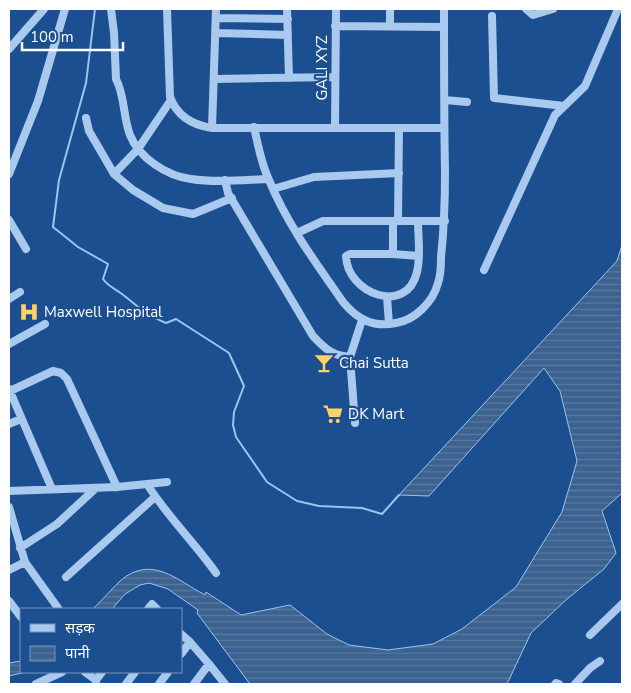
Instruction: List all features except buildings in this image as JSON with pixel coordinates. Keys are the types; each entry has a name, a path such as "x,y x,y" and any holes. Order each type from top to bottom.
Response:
{"street":[{"path":"9,49 44,9"},
{"path":"9,174 38,101 65,9"},
{"path":"112,9 116,79 120,85 130,137 138,149 148,159 167,171 190,179 268,179"},
{"path":"167,9 168,84 171,100 180,114 199,126 212,128 444,128"},
{"path":"212,128 216,9"},
{"path":"287,9 289,78"},
{"name":"GALI XYZ","path":"335,128 336,9"},
{"path":"390,9 390,25"},
{"path":"254,127 268,179 297,233 342,302 362,320 376,324 405,322 421,310 433,296 439,282 445,221 444,9"},
{"path":"526,9 533,15 553,9"},
{"path":"484,270 555,115 585,86 618,9"},
{"path":"492,16 494,98 564,106"},
{"path":"216,18 288,19"},
{"path":"336,26 444,27"},
{"path":"216,33 288,35"},
{"path":"215,78 335,77"},
{"path":"114,174 138,149 171,100"},
{"path":"444,100 467,102"},
{"path":"86,118 88,131 114,174 133,190 163,208 194,214 232,198"},
{"path":"393,254 400,128"},
{"path":"273,188 314,177 399,173"},
{"path":"225,180 228,193 313,336 326,350 340,356 350,357"},
{"path":"9,220 26,250"},
{"path":"297,233 323,221 445,221"},
{"path":"418,221 419,256 417,272 413,282 406,290 396,296 375,295 361,285 346,262 346,256 350,254 419,256"},
{"path":"9,299 20,292"},
{"path":"387,296 389,324"},
{"path":"355,422 350,357 362,320"},
{"path":"9,344 45,324"},
{"path":"52,489 9,390 53,371 61,373 67,379 117,487"},
{"path":"9,424 21,419"},
{"path":"9,491 117,487 167,482"},
{"path":"147,484 155,497 198,547 216,572"},
{"path":"20,548 57,524 96,488"},
{"path":"66,576 155,497"},
{"path":"9,507 13,537 20,548 25,562 58,608"},
{"path":"9,570 25,562"},
{"path":"9,601 20,616"},
{"path":"590,635 622,604"},
{"path":"182,635 209,664 224,684"},
{"path":"182,653 190,642"},
{"path":"575,684 590,668 600,661"},
{"path":"194,684 209,664"},
{"path":"36,684 60,673"},
{"path":"86,673 96,682"},
{"path":"127,684 134,673"},
{"path":"159,684 167,673"},
{"path":"555,684 559,684"}],"water":[{"path":"622,245 622,493 602,511 616,553 604,569 567,599 531,633 507,684 250,684 197,613 198,610 168,589 149,583 140,585 125,594 113,608 94,608 120,581 131,573 153,570 164,572 205,595 206,592 241,615 290,605 327,634 349,645 388,650 433,644 462,629 516,587 562,512 577,461 560,391 544,368 429,496 399,495 617,261"},
{"path":"20,661 20,673 22,673 9,676 9,663"}],"waterway":[{"path":"95,9 86,83 59,180 53,227 78,247 108,264 103,279 109,286 142,310 166,323 176,319 229,353 244,386 234,412 233,425 236,437 267,482 297,501 319,506 362,508 382,514 399,495"}],"place":[{"name":"Maxwell Hospital","path":"29,312"},
{"name":"Chai Sutta","path":"324,363"},
{"name":"DK Mart","path":"333,414"}]}
